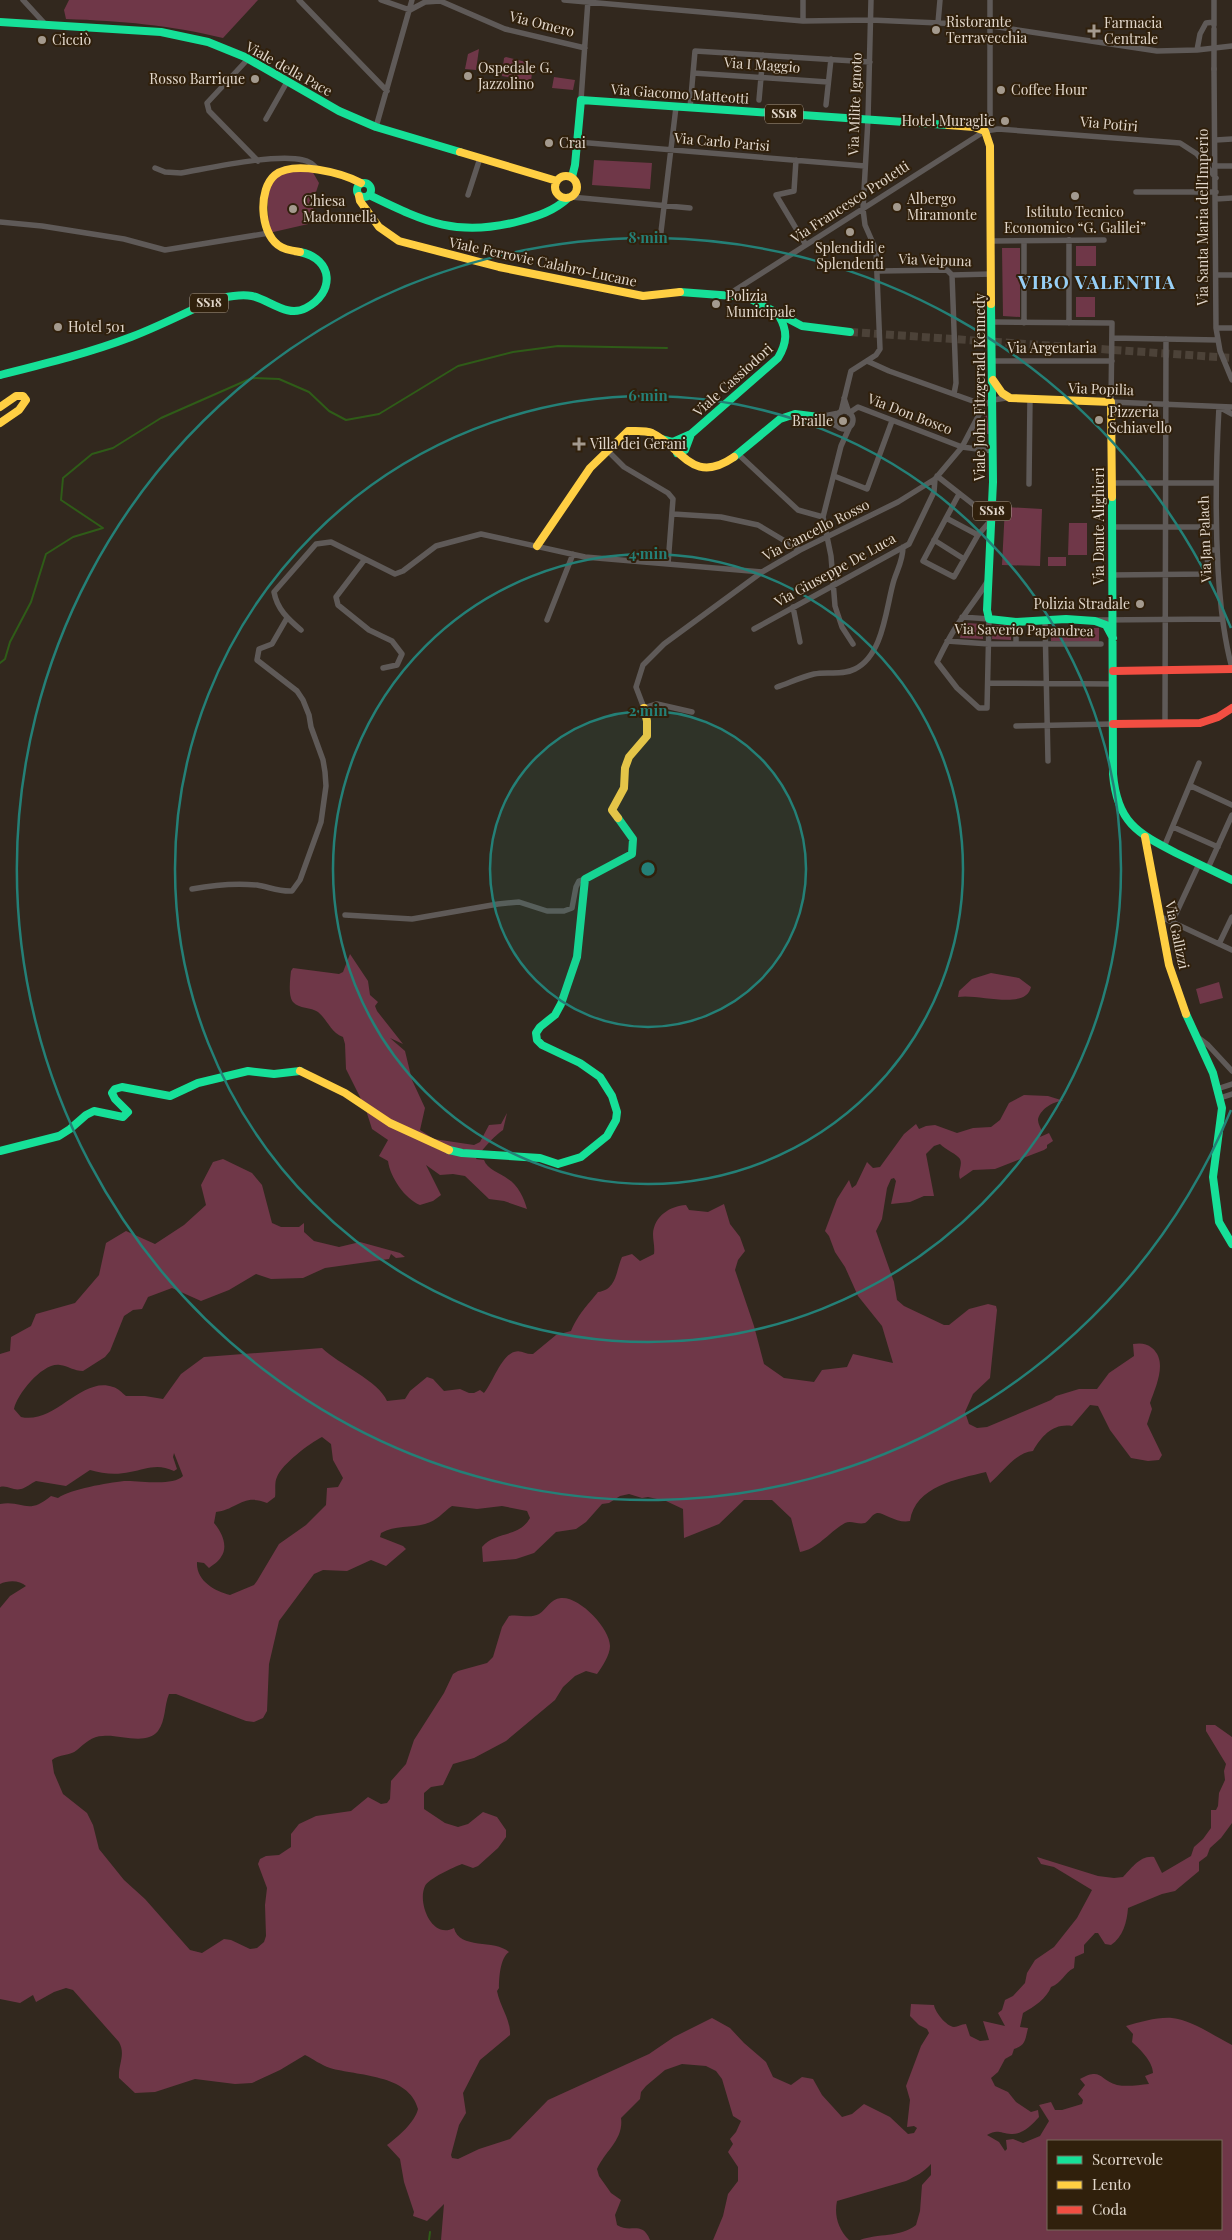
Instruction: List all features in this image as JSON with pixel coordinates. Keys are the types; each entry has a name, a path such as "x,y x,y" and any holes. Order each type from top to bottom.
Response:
{"main road":[{"name":"Viale della Pace","path":"0,22 161,32 208,42 248,59 339,111 376,127 557,181"},
{"name":"Via Giacomo Matteotti","path":"581,100 974,126 985,131"},
{"path":"572,178 581,100"},
{"name":"Viale John Fitzgerald Kennedy","path":"985,131 990,146 993,414 992,519 988,580 989,619"},
{"path":"269,233 264,210 264,195 267,184 276,174 291,169 342,173 361,184 368,184 364,194"},
{"path":"333,171 364,194 411,216 468,229 491,228 542,216 560,206 569,197 577,189 577,184 572,178 565,176 557,181 556,188 558,194 569,197"},
{"path":"361,184 357,187 364,194"},
{"name":"Viale Ferrovie Calabro-Lucane","path":"364,194 366,210 379,227 399,241 499,267 643,296 678,292 747,296 802,326 850,332"},
{"name":"SS18","path":"0,375 66,358 129,337 220,298 253,296 285,310 297,312 311,305 322,292 327,280 326,269 320,259 309,253 294,251 275,243 269,233"},
{"name":"Viale Cassiodori","path":"675,446 778,358 786,347 787,335 784,322 778,314"},
{"path":"787,335 802,326"},
{"path":"992,377 998,390 1008,398"},
{"path":"0,408 17,396 23,396 26,400 19,410 0,423"},
{"name":"Via Popilia","path":"1008,398 1112,402"},
{"name":"Via Dante Alighieri","path":"1112,402 1112,638 1115,797 1122,813 1132,828 1164,847 1232,880"},
{"path":"675,446 691,462 703,467 720,465 738,454 774,422 794,414 819,417"},
{"path":"537,546 590,468 628,431 649,432 675,446 686,448"},
{"name":"Viale Cassiodori","path":"686,448 691,434"},
{"path":"675,446 684,441 691,462"},
{"path":"989,619 995,621 1092,620 1106,624 1112,638"},
{"path":"1113,671 1232,669"},
{"path":"0,1151 51,1140 69,1131 87,1113 102,1111 124,1117 128,1112 126,1108 114,1099 112,1093 115,1089 122,1087 170,1096 198,1083 248,1071 274,1074 302,1071 345,1093 390,1123 441,1148 475,1154 540,1158 558,1164 581,1156 607,1136 612,1129 616,1112 612,1096 600,1077 580,1063 542,1044 537,1040 536,1033 558,1010 577,957 585,879 632,854 633,839 612,810 624,788 625,768 629,757 647,736 647,721 644,708"},
{"path":"1113,724 1200,723 1218,717 1232,708"},
{"name":"Via Gallizzi","path":"1145,837 1169,965 1187,1018 1213,1073 1220,1098 1222,1108 1213,1177 1219,1222 1231,1241"}],"street":[{"path":"22,0 46,25"},
{"path":"300,0 387,91"},
{"path":"381,0 410,10 425,2 439,1"},
{"path":"376,127 412,0"},
{"path":"564,0 802,20 871,20 990,26 1114,43 1157,51 1197,50 1232,46"},
{"path":"663,7 664,0"},
{"path":"802,20 803,0"},
{"name":"Via Milite Ignoto","path":"840,413 851,371 876,355 880,349 876,250 864,225 863,209 868,119 871,0"},
{"path":"938,23 940,0"},
{"path":"985,131 990,118 990,0"},
{"name":"Via Santa Maria dell'Imperio","path":"1214,0 1216,328 1224,364 1232,380"},
{"name":"Via Omero","path":"439,1 505,29 585,48"},
{"path":"581,100 588,2"},
{"path":"1197,50 1200,34 1206,23 1214,22"},
{"path":"690,108 696,51 870,62"},
{"path":"759,100 763,55"},
{"path":"248,59 207,103 209,111 258,161"},
{"path":"826,104 831,59"},
{"name":"Via I Maggio","path":"693,73 828,82"},
{"path":"266,118 287,82"},
{"path":"660,240 676,107"},
{"name":"Via Potiri","path":"985,131 998,129 1180,143 1197,154 1216,178"},
{"name":"Via Francesco Protetti","path":"729,294 985,131"},
{"path":"1216,140 1232,139"},
{"name":"Via Carlo Parisi","path":"577,142 865,166"},
{"path":"155,168 165,172 181,173 283,158 302,159 313,164 318,170"},
{"path":"468,195 480,158"},
{"path":"796,160 794,191 776,196 806,245"},
{"path":"1216,166 1232,166"},
{"path":"1136,192 1216,195 1232,198"},
{"path":"569,197 690,208"},
{"path":"0,222 42,226 124,239 165,250 269,233"},
{"path":"992,322 1069,323 1069,240"},
{"path":"991,241 1104,240"},
{"path":"1024,241 1024,322"},
{"name":"Via Veipuna","path":"878,271 947,270 952,274 991,274"},
{"path":"952,274 956,383 954,394"},
{"path":"1216,275 1232,275"},
{"name":"Via Dante Alighieri","path":"1069,323 1112,323 1112,402"},
{"path":"1216,328 1232,328"},
{"path":"1112,338 1218,340"},
{"path":"1165,723 1166,339"},
{"path":"868,360 889,371 984,405"},
{"name":"Via Argentaria","path":"992,360 1112,361"},
{"path":"844,396 852,420 841,446 823,517 831,556 835,606 842,627 853,644"},
{"path":"962,447 984,405 992,400 1008,398"},
{"path":"993,414 996,405 1008,398"},
{"path":"1029,484 1030,398"},
{"name":"Via Popilia","path":"1112,402 1232,407"},
{"path":"1220,407 1232,414"},
{"name":"Via Jan Palach","path":"1220,407 1216,483 1217,550 1221,619 1232,669"},
{"name":"Via Don Bosco","path":"849,413 858,408 962,447 993,452"},
{"path":"840,413 835,419 841,446"},
{"path":"819,417 849,413"},
{"path":"819,417 838,427 846,428 850,426"},
{"path":"834,476 867,488 892,420"},
{"name":"Via Giuseppe De Luca","path":"754,629 909,544 934,492 936,477 962,447"},
{"path":"608,451 624,467 668,493 673,499 668,564"},
{"path":"738,454 798,510 823,517"},
{"path":"936,477 959,494 992,519 978,535 954,577 923,561 959,494"},
{"name":"Via Cancello Rosso","path":"644,708 636,686 643,665 664,644 762,572 800,550 898,502 936,477"},
{"path":"1112,483 1216,483"},
{"path":"673,514 721,517 758,525 800,550"},
{"path":"946,518 978,535"},
{"path":"1112,527 1216,528"},
{"path":"301,630 287,618 276,602 274,592 276,587 316,544 331,542 395,574 403,571 436,546 481,534 573,554 762,572"},
{"path":"934,540 964,559"},
{"path":"777,687 815,673 841,673 856,669 867,660 882,633 894,579 903,559 903,547"},
{"path":"1112,575 1208,574 1207,550 1217,550"},
{"path":"546,620 573,554"},
{"path":"365,560 336,597 338,604 346,611 369,630 392,641 402,654 397,665 383,668"},
{"path":"962,617 989,619 987,708 979,708 957,688 937,662 947,641 962,617 978,598 988,580"},
{"path":"1092,620 1107,614 1112,603"},
{"path":"793,607 800,642"},
{"path":"192,889 257,885 284,892 292,891 300,880 314,843 321,822 326,786 323,760 311,727 309,715 297,691 257,660 259,649 272,644 287,618"},
{"path":"1092,620 1221,619"},
{"path":"1015,621 1016,644"},
{"path":"1045,621 1048,761"},
{"name":"Via Saverio Papandrea","path":"947,641 989,644 1101,644"},
{"path":"988,684 1113,684"},
{"path":"644,708 657,704 692,712"},
{"path":"1016,726 1113,724"},
{"path":"1164,847 1192,786 1199,763"},
{"path":"1192,786 1232,805"},
{"path":"1208,868 1232,815"},
{"path":"1173,827 1218,847"},
{"path":"1172,922 1199,864"},
{"path":"345,915 412,920 518,902 547,910 564,911 572,908 579,880 585,879"},
{"path":"1159,916 1232,950"},
{"path":"1219,944 1232,917"},
{"path":"1195,1035 1208,1044 1232,1071"},
{"path":"1217,1088 1232,1084"},
{"path":"1220,1098 1232,1094"}],"shaded area":[{"path":"69,0 258,0 223,38 145,24 66,19 64,10"},
{"path":"479,49 476,70 465,69 468,54"},
{"path":"504,58 526,62 532,73 531,81 502,76"},
{"path":"554,77 575,80 573,90 552,88"},
{"path":"594,160 652,163 650,189 592,185"},
{"path":"311,169 319,183 312,204 317,222 269,233 267,184 276,174"},
{"path":"1076,246 1096,246 1096,266 1076,266"},
{"path":"1002,248 1020,248 1020,317 1003,316"},
{"path":"1076,297 1095,297 1095,317 1076,317"},
{"path":"985,415 987,415 989,434 979,434 974,431"},
{"path":"1005,507 1042,509 1040,566 1002,565"},
{"path":"1069,523 1087,523 1087,555 1068,555"},
{"path":"1048,557 1066,557 1066,566 1048,566"},
{"path":"967,623 982,624 983,639 960,638 962,629"},
{"path":"993,625 1011,625 1011,640 992,639"},
{"path":"1051,628 1099,628 1099,642 1051,641"},
{"path":"350,954 368,981 370,995 378,1002 375,1006 377,1011 403,1044 390,1038 405,1051 412,1080 425,1108 420,1130 434,1139 474,1145 480,1142 489,1125 501,1124 507,1113 503,1130 480,1152 476,1159 484,1160 491,1168 515,1185 527,1209 504,1201 489,1199 465,1176 453,1174 440,1175 426,1165 441,1195 433,1201 420,1205 409,1198 399,1187 388,1161 379,1156 388,1140 372,1129 365,1107 346,1069 343,1037 332,1029 318,1012 296,1004 290,996 290,978 293,968 339,974 343,972"},
{"path":"991,973 1019,978 1031,987 1027,994 1011,1000 958,997 959,991 972,979"},
{"path":"1219,982 1223,998 1200,1004 1196,989"},
{"path":"1024,1095 1048,1096 1064,1101 1048,1106 1039,1116 1038,1122 1042,1132 1040,1137 1049,1133 1053,1141 1044,1150 995,1169 973,1170 960,1179 961,1161 959,1157 940,1144 934,1146 926,1154 934,1196 924,1196 910,1202 891,1204 896,1181 894,1178 891,1179 887,1188 882,1219 876,1231 894,1282 897,1300 904,1306 944,1325 949,1325 969,1309 988,1304 996,1306 990,1378 973,1394 965,1412 969,1424 977,1428 987,1427 1051,1400 1056,1396 1079,1389 1097,1389 1109,1373 1134,1356 1133,1344 1150,1346 1157,1353 1160,1367 1150,1403 1152,1409 1147,1424 1162,1455 1159,1460 1148,1461 1131,1458 1110,1430 1098,1406 1090,1405 1072,1426 1060,1426 1049,1431 1033,1451 1027,1452 1015,1459 990,1483 986,1472 951,1481 929,1492 920,1500 914,1509 910,1521 895,1520 877,1513 865,1523 845,1523 818,1544 800,1552 791,1518 772,1500 744,1500 719,1524 684,1538 683,1509 666,1501 648,1497 642,1498 629,1494 602,1504 586,1522 576,1529 556,1532 534,1553 516,1559 483,1562 482,1547 493,1539 520,1529 530,1518 527,1511 502,1506 477,1509 452,1506 429,1523 386,1530 381,1533 380,1537 406,1549 386,1566 371,1560 347,1571 323,1570 314,1574 279,1621 269,1664 267,1711 263,1718 254,1722 246,1721 176,1694 169,1694 161,1727 153,1735 140,1739 109,1736 95,1737 74,1752 52,1760 54,1773 63,1794 87,1813 93,1825 99,1849 124,1880 145,1899 190,1950 202,1953 224,1939 231,1940 250,1949 257,1948 264,1942 266,1936 265,1905 267,1888 258,1864 260,1859 266,1856 279,1855 291,1847 291,1834 299,1824 316,1816 351,1811 368,1797 381,1804 387,1803 390,1799 391,1781 406,1764 414,1740 444,1693 453,1674 487,1663 493,1657 502,1627 509,1616 539,1614 554,1600 561,1598 576,1602 592,1614 605,1631 610,1646 607,1657 597,1674 586,1671 575,1676 563,1687 555,1700 506,1741 474,1758 453,1764 443,1785 431,1787 424,1793 424,1809 445,1823 458,1827 468,1824 483,1812 497,1817 506,1830 506,1837 498,1848 478,1866 473,1868 462,1864 448,1870 427,1883 423,1893 423,1901 428,1918 439,1929 454,1928 457,1935 463,1939 503,1948 509,1952 502,1963 497,1991 509,2024 510,2035 480,2060 463,2093 466,2113 459,2125 451,2155 452,2158 458,2159 479,2149 510,2139 548,2100 649,2054 674,2037 712,2018 730,2028 766,2062 773,2077 791,2085 802,2077 813,2079 822,2095 842,2117 852,2114 864,2104 890,2117 908,2134 914,2133 917,2128 914,2126 907,2127 910,2100 906,2086 921,2046 929,2033 927,2029 919,2025 910,2016 911,2004 934,2005 944,2021 954,2027 966,2024 970,2036 980,2041 989,2040 983,2021 1005,2026 998,2013 1002,2010 1005,2000 1013,1996 1025,1983 1027,1973 1035,1960 1054,1947 1077,1918 1092,1890 1054,1867 1041,1864 1037,1857 1098,1876 1114,1878 1123,1877 1136,1863 1144,1858 1154,1857 1162,1873 1191,1856 1194,1847 1211,1828 1211,1810 1216,1810 1218,1806 1219,1793 1225,1780 1224,1771 1226,1764 1206,1731 1206,1725 1215,1725 1232,1737 1232,1823 1221,1838 1210,1848 1207,1856 1199,1862 1199,1871 1175,1891 1162,1894 1128,1908 1124,1929 1119,1938 1111,1945 1105,1944 1098,1933 1095,1933 1084,1945 1084,1953 1075,1957 1074,1968 1051,1987 1040,2002 1023,2013 1020,2027 1028,2028 1024,2042 1021,2046 1014,2049 1012,2055 1005,2059 998,2072 991,2078 995,2086 1008,2092 1016,2102 1031,2112 1038,2110 1039,2117 1019,2133 996,2132 987,2135 999,2142 1005,2151 1007,2149 1006,2140 1013,2139 1023,2143 1040,2136 1049,2121 1039,2105 1051,2102 1055,2110 1062,2110 1082,2104 1083,2100 1078,2094 1085,2085 1080,2079 1093,2074 1097,2074 1111,2083 1121,2086 1149,2084 1145,2076 1153,2073 1151,2064 1132,2042 1133,2034 1126,2026 1166,2018 1180,2019 1195,2025 1232,2045 1232,2240 860,2240 896,2234 916,2225 920,2211 922,2185 931,2175 931,2164 923,2172 906,2181 837,2201 838,2222 849,2240 713,2240 723,2216 728,2194 738,2181 738,2167 728,2152 733,2144 730,2139 741,2121 733,2116 722,2079 716,2071 706,2066 682,2064 665,2070 641,2092 640,2099 621,2118 620,2132 617,2139 597,2169 599,2176 611,2193 621,2200 615,2215 617,2225 643,2230 650,2240 441,2240 444,2204 427,2221 413,2216 414,2212 404,2182 400,2159 387,2145 410,2124 418,2109 413,2098 404,2089 381,2078 330,2068 305,2055 280,2070 252,2083 235,2084 195,2079 155,2092 135,2093 119,2078 122,2051 119,2042 73,1990 66,1988 36,2002 33,1995 20,2003 0,1999 0,1608 10,1596 26,1586 14,1581 0,1584 0,1504 8,1503 31,1506 43,1502 51,1496 58,1498 80,1489 99,1485 124,1481 163,1482 183,1476 174,1453 173,1457 177,1469 174,1471 162,1467 115,1474 90,1470 66,1486 36,1481 21,1489 0,1487 0,1354 10,1351 11,1337 31,1326 36,1314 75,1303 99,1275 106,1243 126,1231 155,1244 184,1225 206,1205 201,1185 213,1162 223,1159 252,1173 262,1185 272,1223 281,1227 299,1227 304,1223 304,1232 314,1241 339,1247 360,1242 400,1253 405,1257 396,1258 391,1254 389,1259 325,1268 303,1278 271,1279 256,1274 229,1290 201,1301 172,1288 148,1297 142,1309 133,1310 124,1316 110,1351 105,1357 83,1371 53,1365 46,1368 32,1380 20,1395 14,1409 21,1417 33,1418 45,1414 79,1393 102,1385 118,1389 126,1396 145,1396 163,1399 181,1374 204,1357 322,1348 376,1387 387,1401 405,1399 410,1391 427,1377 433,1379 444,1391 460,1389 474,1393 480,1390 484,1393 501,1364 509,1355 519,1351 533,1354 556,1335 571,1331 580,1315 598,1292 609,1288 615,1279 622,1257 632,1254 640,1261 654,1254 653,1234 656,1222 664,1213 674,1207 686,1205 689,1210 708,1212 724,1204 730,1224 740,1237 745,1251 738,1260 735,1270 754,1326 764,1364 784,1378 814,1382 822,1370 847,1367 853,1354 893,1363 882,1326 858,1296 845,1267 825,1231 837,1199 849,1180 852,1188 856,1185 867,1162 873,1168 880,1167 904,1134 916,1124 919,1129 935,1125 957,1133 973,1128 991,1127 1000,1120 1009,1103","holes":["322,1437 331,1444 333,1460 343,1478 338,1487 327,1488 326,1505 306,1525 279,1544 254,1585 230,1595 218,1591 203,1580 197,1562 204,1563 209,1568 219,1560 224,1548 223,1539 214,1523 216,1512 246,1501 259,1500 267,1503 275,1497 276,1479 290,1460"]}],"waterway":[{"path":"0,663 5,659 10,642 31,602 46,554 73,537 103,528 61,500 63,478 92,454 113,448 161,418 252,378 279,379 309,392 329,411 346,420 379,414 458,366 513,352 558,346 667,348"},
{"path":"429,2240 430,2232"}],"tunnel":[{"path":"850,332 1232,358"}],"traffic: fast":[{"path":"0,22 161,32 208,42 245,57 339,111 376,127 460,152"},
{"path":"572,177 575,165 581,100 948,125"},
{"path":"361,183 367,183 371,190 367,197 361,197 357,193 357,187 361,183"},
{"path":"369,195 425,220 459,227 478,228 498,226 546,213 568,198"},
{"path":"0,375 115,343 222,298 248,295 285,310 299,311 315,302 322,294 326,286 327,277 319,262 311,256 300,252"},
{"path":"680,292 747,297 802,326 850,332"},
{"path":"991,304 993,482 987,610 989,619 1016,622 1066,619 1095,621 1106,625 1113,638"},
{"path":"662,439 673,442 691,434 778,358 785,342 784,327 779,316"},
{"path":"734,457 780,419 795,414 819,417"},
{"path":"677,453 685,450 691,434"},
{"path":"1112,497 1113,774 1119,804 1131,824 1150,839 1232,880"},
{"path":"449,1150 462,1153 540,1158 558,1164 581,1157 607,1136 616,1120 617,1112 612,1096 600,1077 580,1063 542,1045 537,1040 536,1033 540,1027 555,1015 561,1004 577,957 585,879 632,854 633,839 618,818"},
{"path":"1186,1014 1213,1073 1222,1108 1213,1177 1219,1222 1232,1244"},
{"path":"0,1151 59,1136 94,1111 123,1117 128,1112 115,1099 112,1093 115,1089 122,1087 170,1096 198,1083 248,1071 274,1074 300,1071"}],"traffic: slow":[{"path":"948,125 974,127 985,131 990,146 991,304"},
{"path":"460,152 557,181"},
{"path":"300,252 280,247 272,239 268,231 263,210 264,200 266,190 275,175 283,171 306,168 342,175 361,183"},
{"path":"566,176 574,179 577,187 574,195 566,198 558,195 555,187 558,179 566,176"},
{"path":"359,196 360,201 379,227 399,241 499,267 643,296 680,292"},
{"path":"993,380 1002,393 1010,398 1111,402 1112,497"},
{"path":"0,407 16,396 23,396 26,400 19,410 0,423"},
{"path":"537,546 590,468 628,431 652,433 698,466 720,465 734,457"},
{"path":"618,818 612,810 624,788 625,768 629,757 647,736 647,721 644,708"},
{"path":"1145,837 1169,965 1186,1014"},
{"path":"300,1071 345,1093 390,1123 449,1150"}],"traffic: jam":[{"path":"1113,671 1232,669"},
{"path":"1113,724 1200,723 1218,717 1232,708"}],"place":[{"name":"Ristorante Terravecchia","path":"936,30"},
{"name":"Farmacia Centrale","path":"1094,31"},
{"name":"Cicciò","path":"42,40"},
{"name":"Ospedale G. Jazzolino","path":"468,76"},
{"name":"Rosso Barrique","path":"255,79"},
{"name":"Coffee Hour","path":"1001,90"},
{"name":"Hotel Muraglie","path":"1005,121"},
{"name":"Crai","path":"549,143"},
{"name":"Istituto Tecnico Economico “G. Galilei”","path":"1075,196"},
{"name":"Albergo Miramonte","path":"897,207"},
{"name":"Chiesa Madonnella","path":"293,209"},
{"name":"Splendidi e Splendenti","path":"850,232"},
{"name":"Polizia Municipale","path":"716,304"},
{"name":"Hotel 501","path":"58,327"},
{"name":"Pizzeria Schiavello","path":"1099,420"},
{"name":"Braille","path":"843,421"},
{"name":"Villa dei Gerani","path":"579,444"},
{"name":"Polizia Stradale","path":"1140,604"}],"district":[{"name":"VIBO VALENTIA","path":"1097,282"}]}
